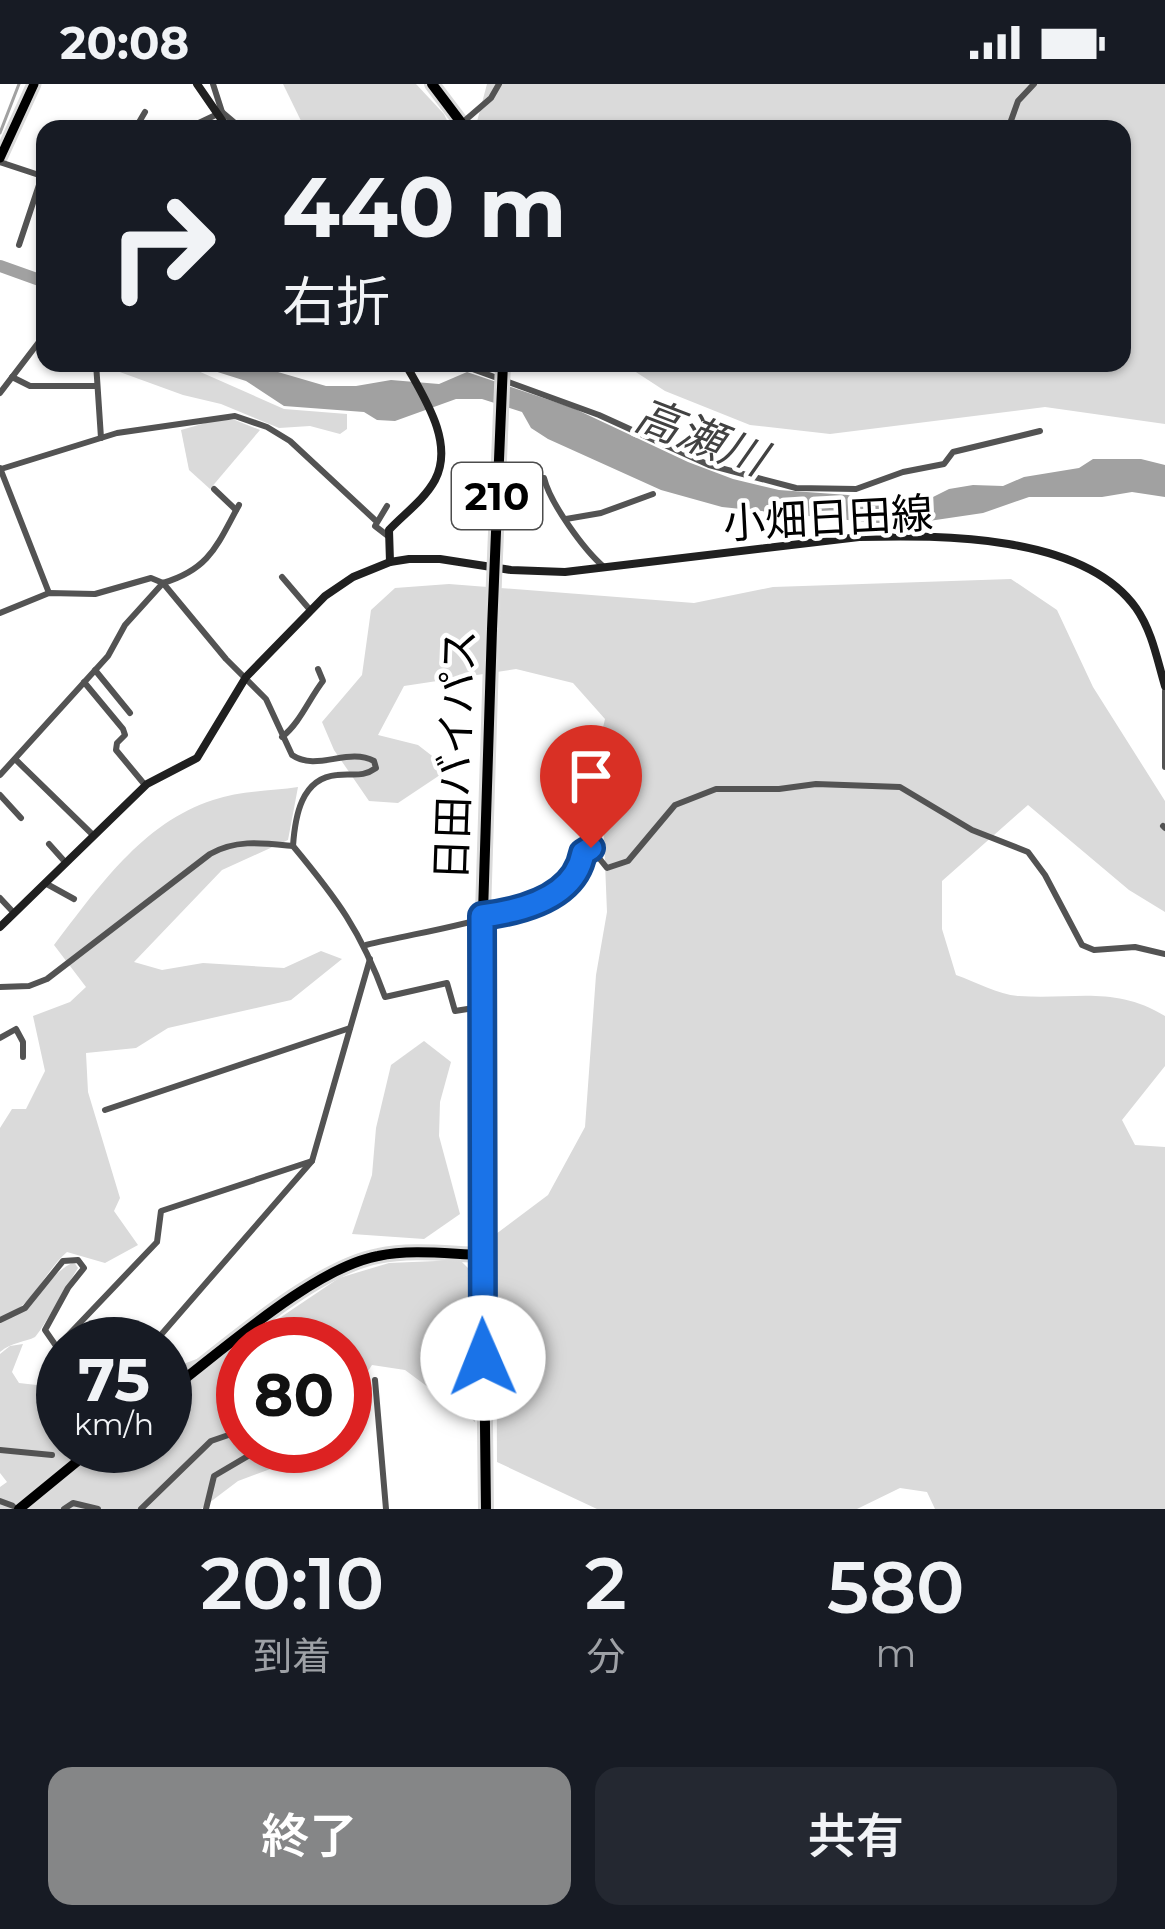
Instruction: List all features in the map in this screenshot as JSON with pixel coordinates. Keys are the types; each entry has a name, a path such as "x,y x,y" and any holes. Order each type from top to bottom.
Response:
{"highway":[{"path":"432,84 457,120"},
{"name":"日田バイパス","path":"486,1509 482,916 502,372"},
{"path":"192,1374 345,1266 384,1254 482,1255"},
{"path":"20,1509 63,1473"}],"main road":[{"path":"0,160 34,84"},
{"path":"197,84 224,120"},
{"path":"390,562 388,536 434,481 441,464 440,436 410,372"},
{"name":"小畑日田線","path":"0,927 145,785 197,758 246,677 311,611 343,582 390,562 440,559 565,572 859,537 907,536 1032,548 1089,569 1124,595 1146,626 1165,688"}],"street":[{"path":"213,84 221,114 229,120"},
{"path":"468,120 499,84"},
{"path":"1011,120 1018,101 1034,84"},
{"path":"140,120 145,112"},
{"path":"207,120 221,114"},
{"path":"0,160 36,174"},
{"path":"19,245 36,199"},
{"path":"0,394 36,346"},
{"path":"97,372 101,439"},
{"path":"482,372 599,415 709,465 796,488 869,486 903,472 944,464 953,452 1040,430"},
{"path":"12,377 30,386 97,386"},
{"path":"49,593 0,468 101,439 235,416 290,441 388,536"},
{"path":"544,478 585,551 604,567"},
{"path":"0,775 95,670 163,583 204,564 238,507 214,489"},
{"path":"566,519 601,513 653,494"},
{"path":"375,520 387,506"},
{"path":"281,577 311,611"},
{"path":"0,613 49,593 94,594 151,578 163,583 266,699 282,736 300,761 365,756 374,761 376,768 362,776 339,774 317,782 298,808 293,846"},
{"path":"282,736 296,726 300,711 322,681 318,668"},
{"path":"95,670 130,712"},
{"path":"84,682 125,731 116,749 145,785"},
{"path":"1165,688 1165,767"},
{"path":"15,759 94,836"},
{"path":"366,945 517,908 563,889 577,878 583,853 591,848 607,868 628,861 675,805 716,789 779,790 815,784 900,787 972,830 1028,853 1082,945 1094,950 1135,947 1165,954"},
{"path":"0,796 21,818"},
{"path":"0,987 29,986 47,979 222,847 256,842 293,846 342,904 366,945 386,997 447,983 455,1012 481,1007"},
{"path":"50,844 66,863"},
{"path":"45,883 74,899"},
{"path":"0,898 14,913"},
{"path":"176,1317 312,1161 370,958"},
{"path":"105,1110 350,1028"},
{"path":"0,1038 16,1029 23,1042 23,1057"},
{"path":"86,1317 158,1242 161,1211 312,1161"},
{"path":"0,1320 25,1308 63,1262 78,1260 84,1268 52,1317"},
{"path":"375,1380 386,1509"},
{"path":"141,1509 216,1439"},
{"path":"0,1450 36,1453"},
{"path":"206,1509 214,1476 219,1473"},
{"path":"0,1502 20,1509"},
{"path":"64,1509 73,1503 98,1509"}],"shaded area":[{"path":"283,84 416,84 447,120 301,120"},
{"path":"487,84 1165,84 1165,424 1045,407 830,434 750,425 665,391 636,372 1131,372 1131,120 477,120"},
{"path":"120,372 200,372 284,409 347,414 347,429 340,434 310,426 279,428 221,404"},
{"path":"218,372 278,372 326,386 356,386 391,380 439,384 467,372 573,408 733,479 868,502 927,500 949,489 1003,486 1024,477 1079,468 1093,459 1141,459 1165,465 1165,497 1132,492 1029,497 983,513 922,522 877,523 722,507 661,490 548,439 531,428 522,412 482,399 456,399 395,421 377,420 364,412 284,406 246,381"},
{"path":"235,420 260,430 210,489 189,470 181,430"},
{"path":"1011,579 1057,610 1093,687 1165,801 1165,912 1129,890 1028,805 942,881 942,929 956,975 988,988 1019,996 1111,997 1165,1016 1165,1066 1122,1120 1135,1145 1165,1147 1165,1509 935,1509 927,1492 900,1488 857,1509 597,1509 497,1462 496,1234 548,1195 585,1127 596,975 607,912 600,740 605,719 573,683 516,669 404,686 378,735 418,745 449,769 398,803 369,801 334,750 322,722 362,675 371,610 395,588 449,584 694,603 773,587"},
{"path":"298,787 288,840 222,870 134,962 162,970 203,963 284,968 321,951 342,959 291,1000 168,1028 136,1048 86,1053 88,1092 120,1198 114,1211 138,1245 105,1263 67,1252 21,1306 0,1317 0,1128 12,1109 26,1109 45,1071 33,1016 70,1002 86,987 54,945 123,860 164,824 223,797"},
{"path":"424,1041 451,1062 440,1102 439,1136 460,1214 424,1239 352,1234 372,1175 376,1128 391,1065"},
{"path":"460,1260 473,1273 475,1422 405,1370 372,1365 372,1317 281,1317 339,1278 389,1263"},
{"path":"74,1262 78,1268 48,1317 36,1317 35,1337 0,1352 0,1321 22,1310"},
{"path":"23,1344 12,1372 19,1383 36,1385 36,1473 192,1473 192,1361 216,1352 216,1473 260,1473 238,1481 201,1509 0,1509 0,1487 7,1482 0,1473 0,1354 10,1346"}],"waterway":[{"path":"0,133 19,84"},
{"name":"高瀬川","path":"0,266 36,279"}],"route":[{"path":"483,1358 482,916 552,896 577,878 583,853 591,848"}]}
